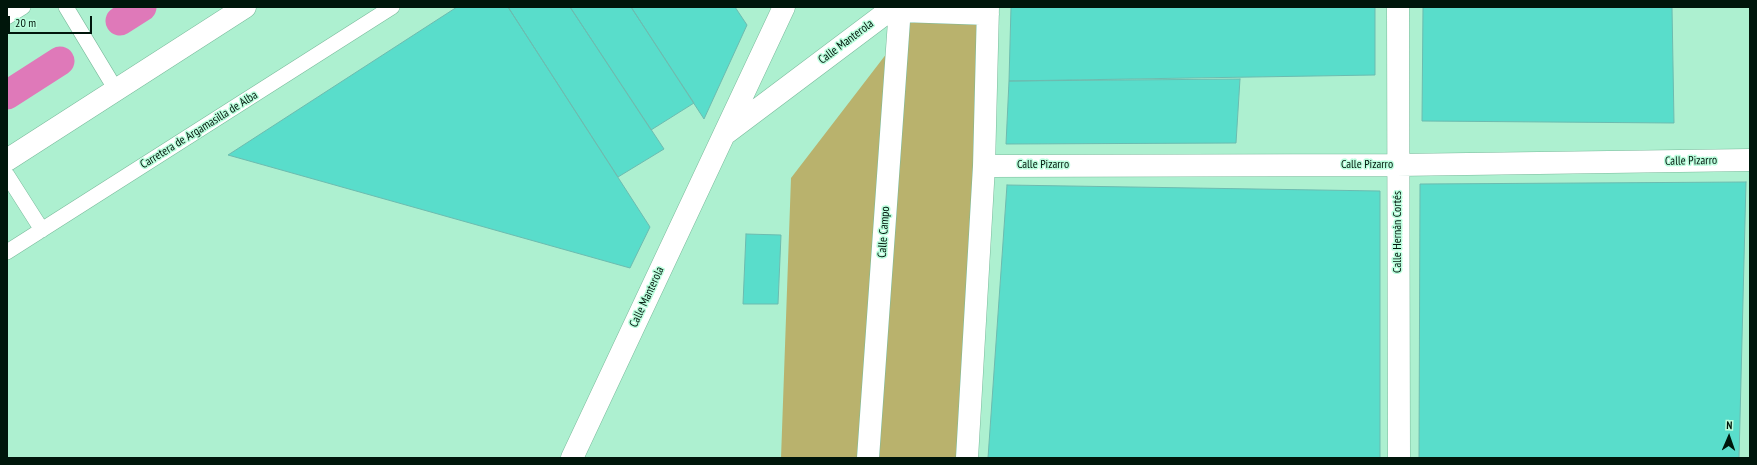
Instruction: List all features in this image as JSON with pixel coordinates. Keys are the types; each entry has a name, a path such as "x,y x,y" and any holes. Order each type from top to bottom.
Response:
{"main road":[{"path":"7,160 245,7"},
{"name":"Calle Manterola","path":"572,458 722,136 784,7"},
{"name":"Calle Hernán Cortés","path":"1398,7 1399,458"},
{"path":"898,8 988,11 984,166 966,458"},
{"name":"Calle Manterola","path":"722,136 898,8"},
{"name":"Calle Campo","path":"868,458 898,8"},
{"name":"Calle Pizarro","path":"984,166 1398,165 1750,160"}],"lane":[{"path":"7,17 23,7"},
{"path":"66,7 116,90"},
{"name":"Carretera de Argamasilla de Alba","path":"7,252 392,7"},
{"path":"7,175 42,230"}],"shaded area":[{"path":"899,7 988,7 967,458 781,458 791,178 897,40"}],"building":[{"path":"457,7 508,7 650,227 630,268 228,155"},
{"path":"508,7 570,7 664,149 618,177"},
{"path":"570,7 631,7 694,103 651,130"},
{"path":"631,7 735,7 747,25 704,119"},
{"path":"1011,7 1375,7 1375,75 1009,81"},
{"path":"1423,7 1672,7 1674,123 1422,121"},
{"path":"1240,79 1236,143 1006,144 1009,81"},
{"path":"1746,182 1739,458 1419,458 1420,184"},
{"path":"1007,185 1380,191 1380,458 988,458"},
{"path":"746,234 781,235 778,304 743,304"}],"waterway":[{"path":"120,21 142,7"},
{"path":"7,95 60,61"}]}
